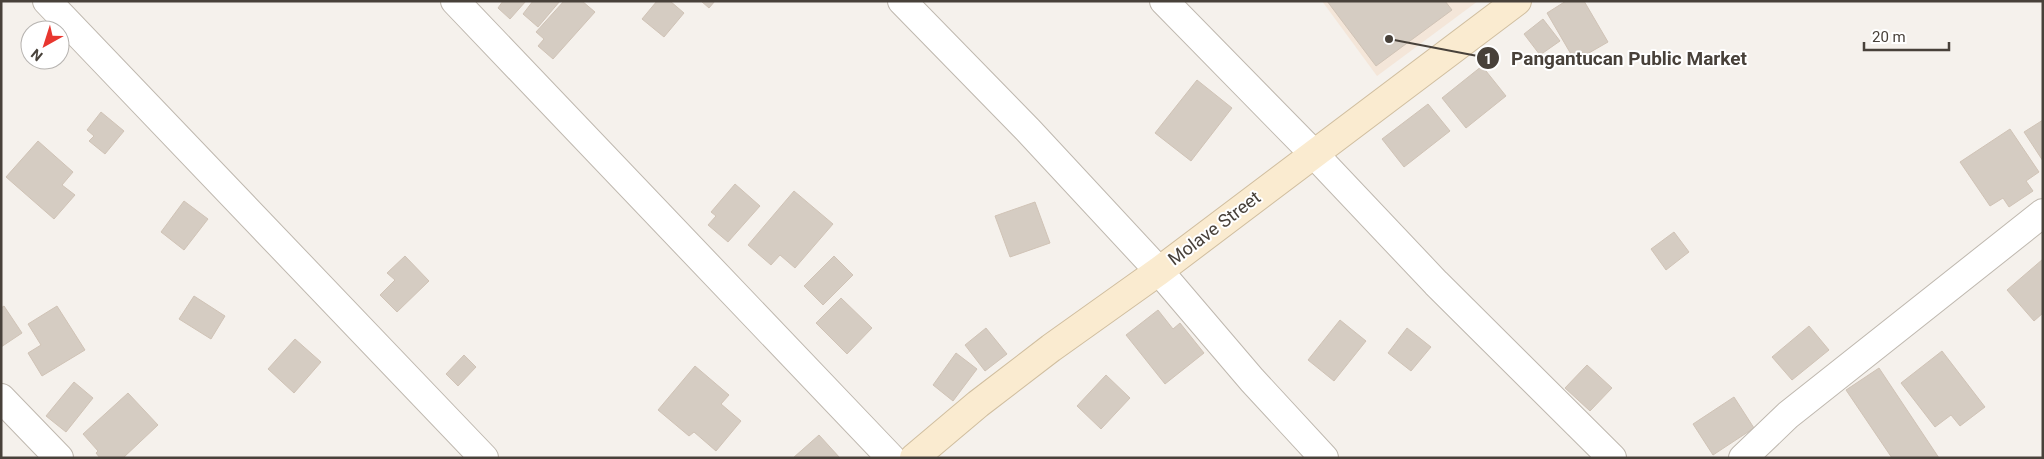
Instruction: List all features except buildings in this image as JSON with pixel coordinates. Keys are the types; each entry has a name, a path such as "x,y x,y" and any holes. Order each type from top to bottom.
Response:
{"street":[{"path":"47,1 484,458"},
{"path":"454,1 892,458"},
{"path":"902,1 1028,130 1159,271 1252,380 1324,458"},
{"path":"1164,1 1313,153 1443,290 1612,458"},
{"name":"Molave Street","path":"914,458 978,404 1159,271 1517,1"},
{"path":"1743,458 1788,415 2043,213"},
{"path":"1,398 59,458"}],"shaded area":[{"path":"1322,1 1478,1 1377,76"}],"place":[{"name":"Pangantucan Public Market","path":"1389,39"}]}
